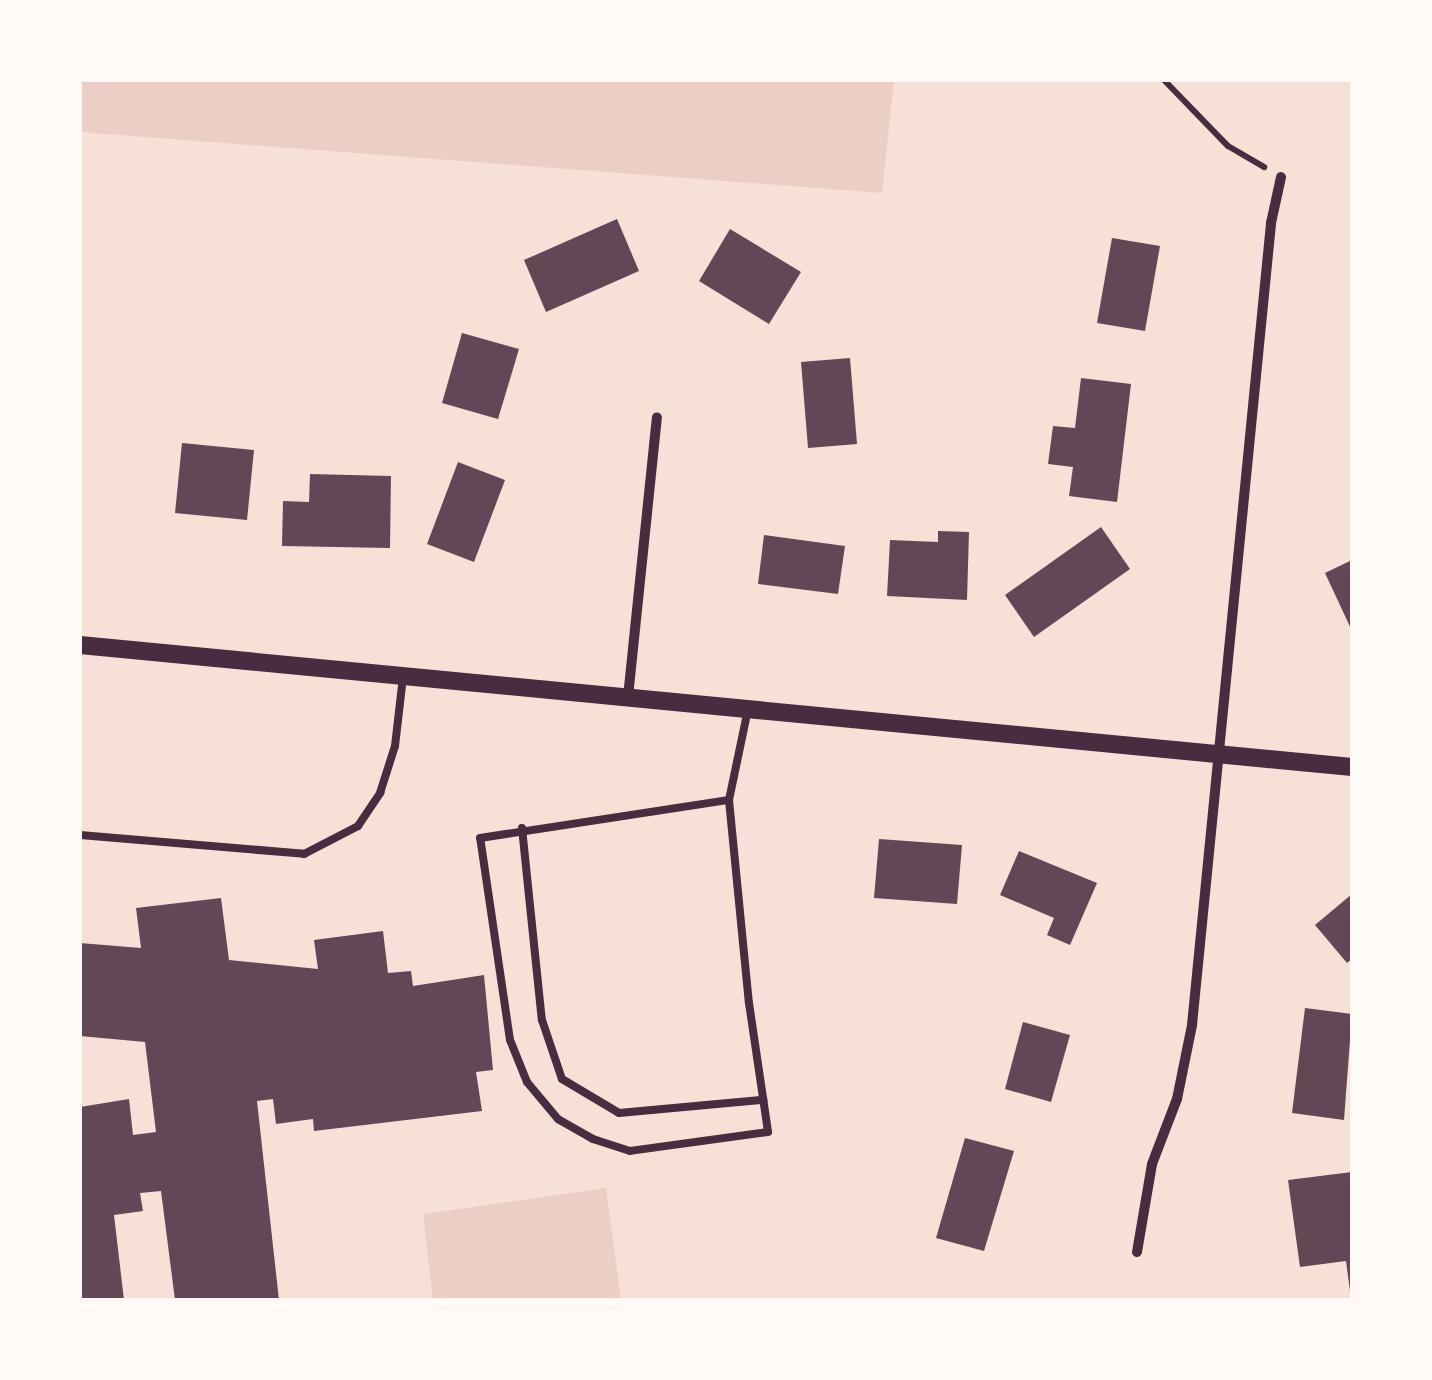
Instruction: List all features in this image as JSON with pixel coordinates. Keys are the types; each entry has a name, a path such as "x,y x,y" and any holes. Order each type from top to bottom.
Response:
{"street":[{"path":"1137,1252 1152,1164 1187,1056 1271,223 1281,177"},
{"path":"628,697 657,418"},
{"path":"80,645 1352,767"}],"lane":[{"path":"80,834 304,854 358,826 380,793 394,746 403,678"},
{"path":"729,800 522,828 480,838 510,1040 527,1082 558,1119 593,1140 630,1151 768,1132 729,800 748,708"},
{"path":"522,828 542,1020 562,1079 619,1113 763,1100"}],"path":[{"path":"1164,80 1228,146 1281,177"}],"shaded area":[{"path":"80,80 894,80 882,193 80,132"},
{"path":"606,1188 621,1300 433,1300 423,1214"}],"building":[{"path":"617,219 639,271 546,312 524,260"},
{"path":"730,229 801,272 769,324 699,281"},
{"path":"1112,238 1160,246 1145,331 1097,323"},
{"path":"462,333 519,349 498,419 442,403"},
{"path":"850,358 857,444 808,448 801,362"},
{"path":"1081,378 1131,384 1117,502 1069,496 1073,467 1048,464 1053,426 1075,428"},
{"path":"182,443 254,450 247,520 175,513"},
{"path":"458,462 505,480 474,562 427,544"},
{"path":"310,474 391,476 390,548 282,546 283,501 309,502"},
{"path":"1101,527 1130,569 1034,637 1005,595"},
{"path":"938,531 969,532 967,600 887,596 890,540 938,542"},
{"path":"764,535 845,546 838,594 758,584"},
{"path":"1352,560 1352,631 1325,573"},
{"path":"879,839 962,845 957,904 874,898"},
{"path":"1019,851 1097,883 1070,945 1047,935 1054,918 1000,895"},
{"path":"1352,894 1352,959 1347,963 1315,925"},
{"path":"221,898 229,960 318,969 314,940 383,931 388,973 411,971 413,986 484,975 493,1070 476,1072 482,1111 314,1131 313,1119 276,1124 273,1099 257,1101 279,1300 175,1300 161,1191 140,1193 143,1211 114,1215 124,1300 80,1300 80,1107 129,1099 133,1135 156,1132 145,1042 80,1036 80,943 141,948 136,908"},
{"path":"1305,1008 1352,1014 1344,1120 1292,1113"},
{"path":"1023,1022 1070,1035 1051,1102 1005,1089"},
{"path":"965,1138 1014,1151 984,1251 936,1238"},
{"path":"1352,1172 1350,1291 1346,1261 1300,1267 1288,1180"}]}
